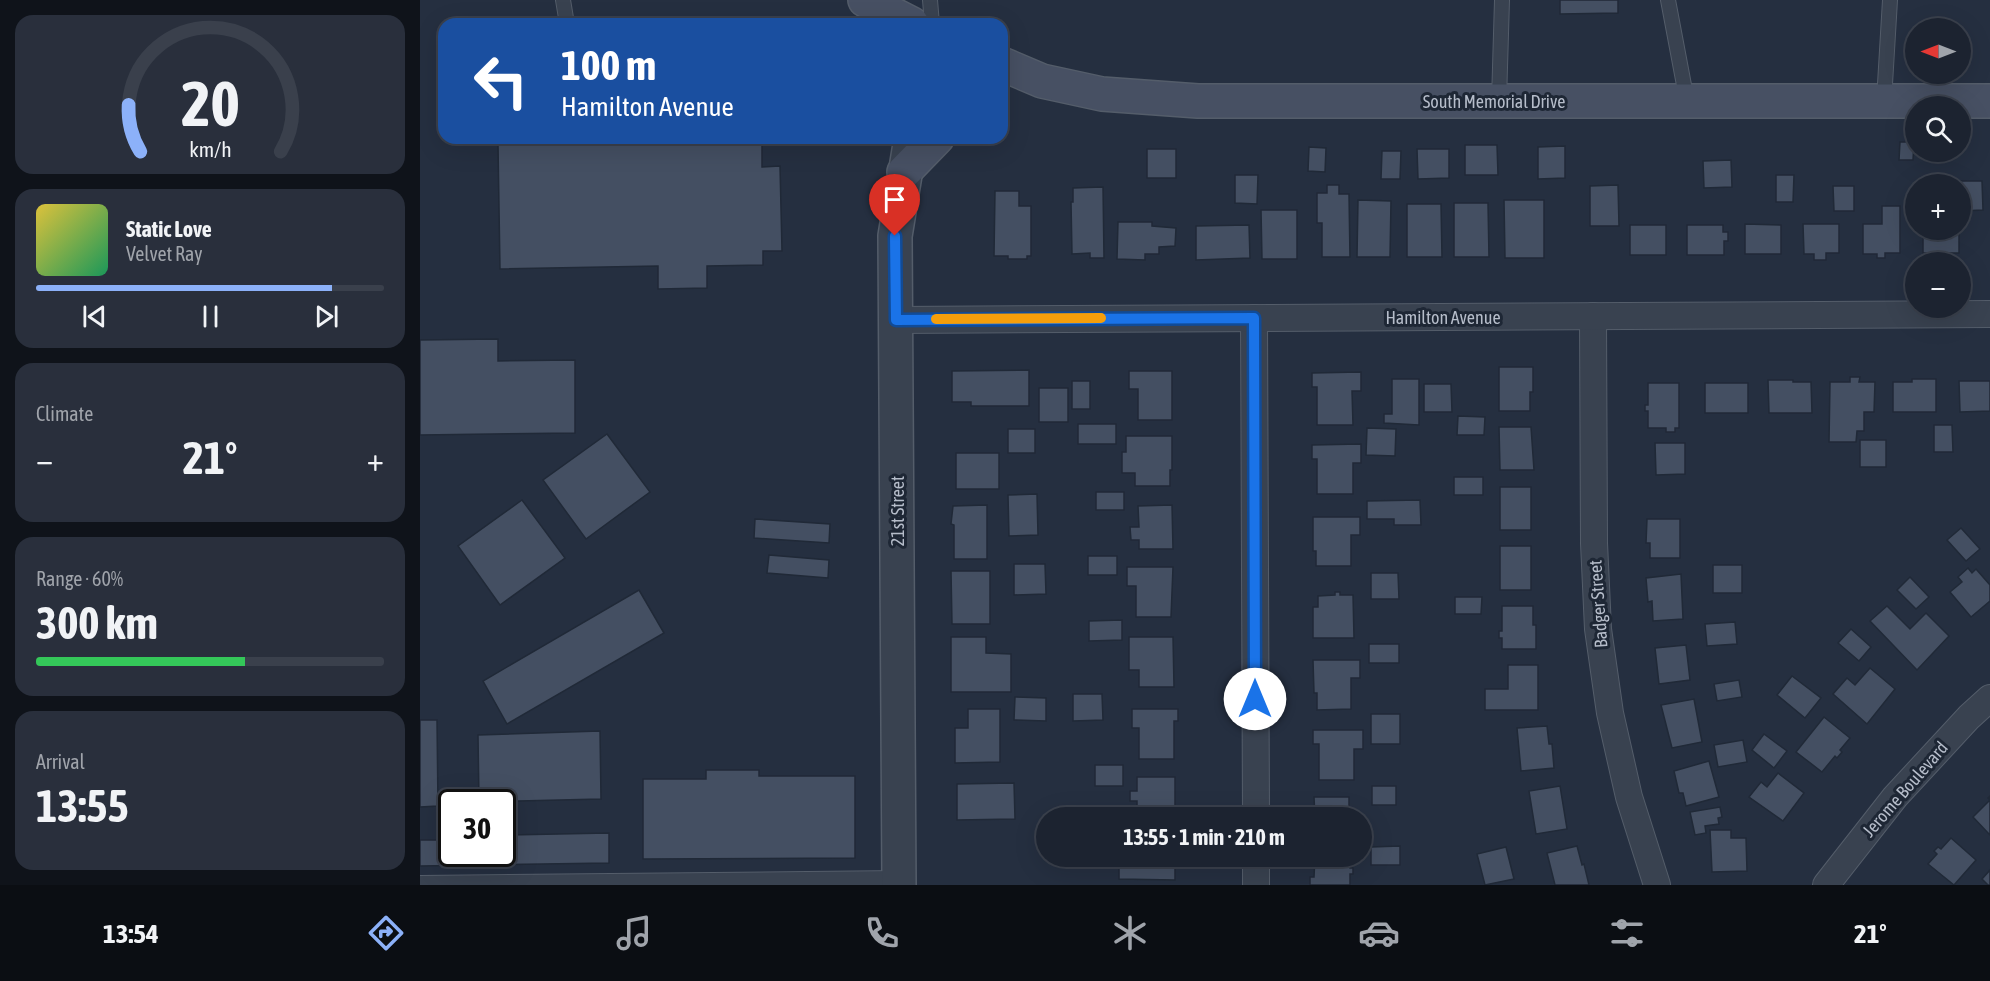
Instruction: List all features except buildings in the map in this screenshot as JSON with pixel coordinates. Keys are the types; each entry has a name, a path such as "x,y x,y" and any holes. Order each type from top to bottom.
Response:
{"main road":[{"path":"865,0 900,18"},
{"name":"South Memorial Drive","path":"1011,77 1102,94 1198,101 1990,101"},
{"path":"904,172 931,144"}],"street":[{"name":"21st Street","path":"899,881 895,236 910,144"},
{"name":"Hamilton Avenue","path":"896,320 1990,314"},
{"name":"Badger Street","path":"1593,316 1594,543 1598,628 1610,713 1626,787 1657,885"},
{"path":"1254,318 1256,807"},
{"name":"Jerome Boulevard","path":"1826,885 1895,797 1969,717 1990,699"},
{"path":"1256,867 1256,885"}],"lane":[{"path":"563,0 565,18"},
{"path":"930,0 932,18"},
{"path":"1499,101 1502,0"},
{"path":"1668,0 1687,101"},
{"path":"1884,101 1890,0"},
{"path":"420,883 899,881"}],"slow traffic":[{"path":"936,319 1101,318"}],"route":[{"path":"895,236 896,320 1254,318 1255,699"}]}
